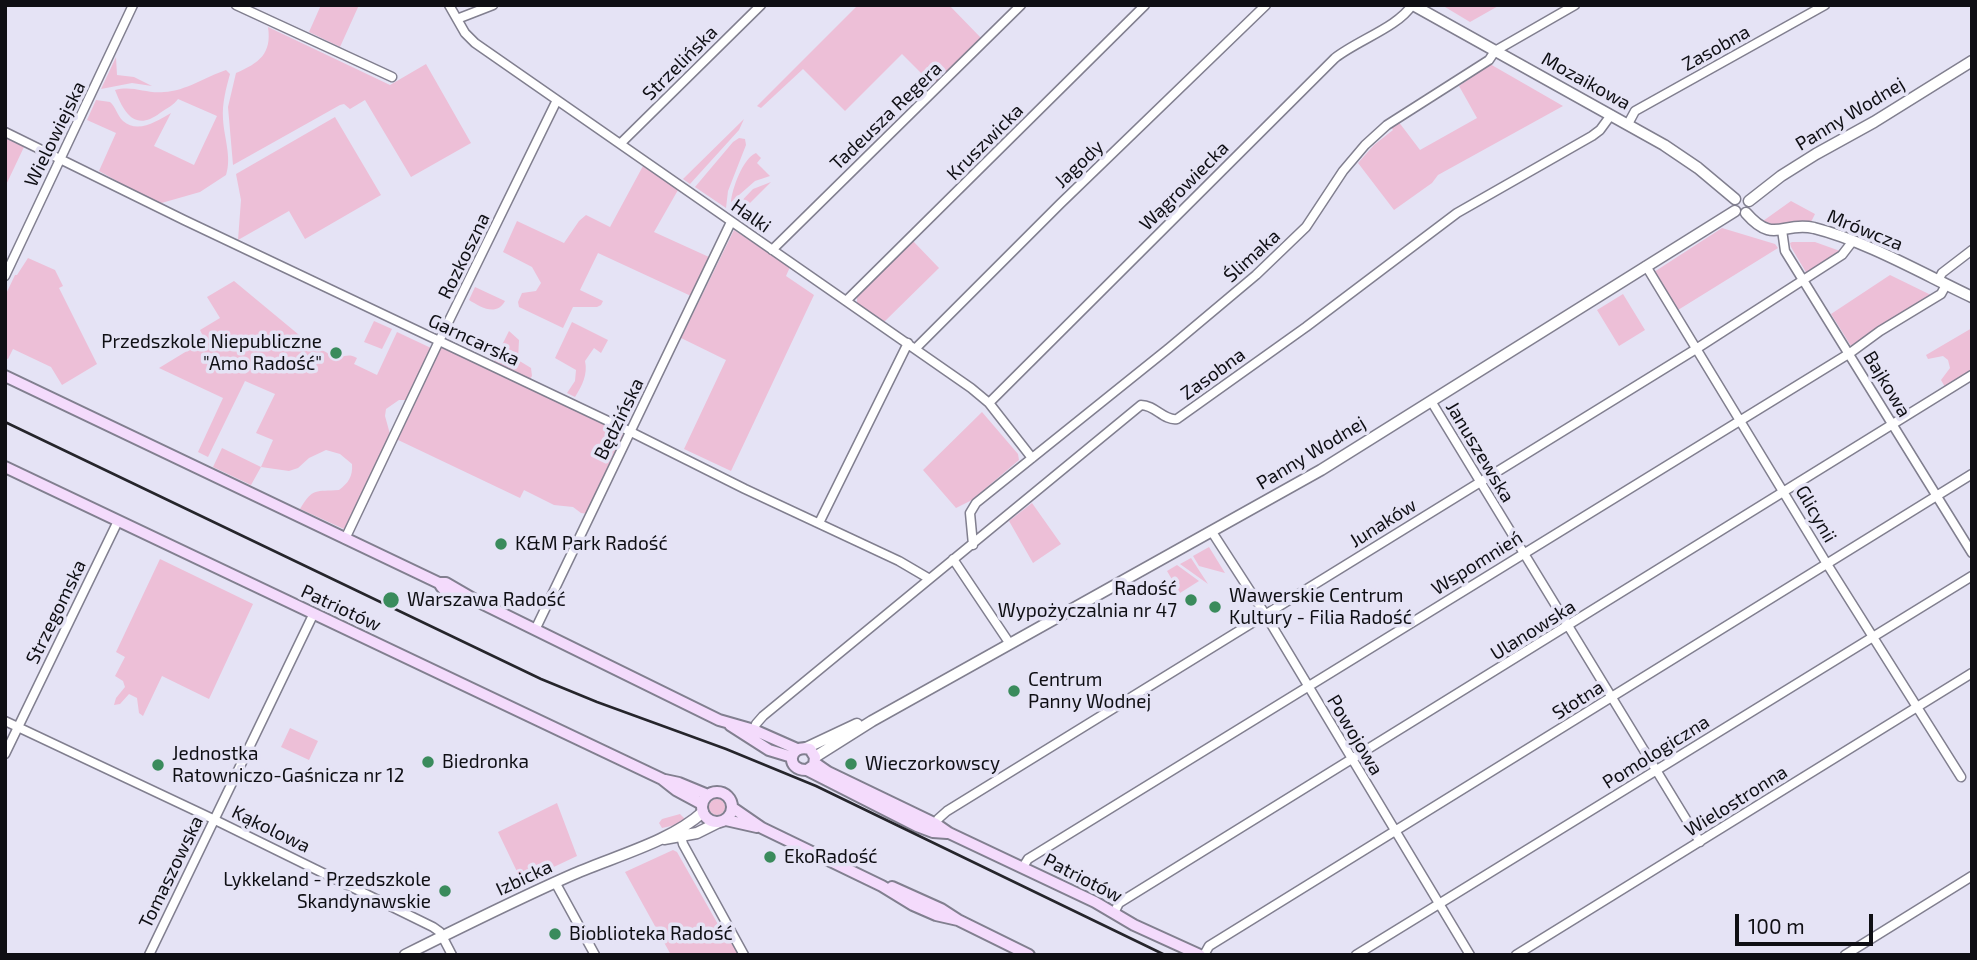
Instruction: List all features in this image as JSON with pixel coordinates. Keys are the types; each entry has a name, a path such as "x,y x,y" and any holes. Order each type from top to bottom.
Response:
{"main road":[{"path":"5,376 439,583 443,591 455,597 477,601 535,630 554,645 581,652 729,724 769,750 799,751 813,752 812,763 796,768 799,751"},
{"name":"Patriotów","path":"5,467 662,779 676,790 704,803"},
{"path":"729,724 754,730 799,751"},
{"name":"Patriotów","path":"812,763 934,828 1023,867 1095,902 1134,925 1202,955"},
{"path":"762,828 710,821 704,803 717,792 724,793 730,798 733,807 762,828 882,886 913,905 936,915 958,920 1029,955"},
{"path":"722,821 733,807"}],"street":[{"name":"Wielowiejska","path":"5,276 133,5"},
{"path":"236,5 392,77"},
{"name":"Halki","path":"449,5 465,33 475,43 912,345 989,403 1032,458"},
{"path":"457,19 493,5"},
{"name":"Strzelińska","path":"621,143 761,5"},
{"name":"Tadeusza Regera","path":"772,250 1021,5"},
{"name":"Kruszwicka","path":"846,301 1145,5"},
{"name":"Jagody","path":"819,523 912,345 1266,5"},
{"name":"Mozaikowa","path":"1412,5 1628,124 1698,167 1735,199"},
{"name":"Wągrowiecka","path":"989,403 1335,58 1364,38 1401,19 1412,5"},
{"name":"Ślimaka","path":"972,545 972,508 1256,275 1306,228 1354,157 1387,125 1489,60 1495,51 1575,5"},
{"name":"Zasobna","path":"1628,124 1635,111 1825,5"},
{"name":"Panny Wodnej","path":"1749,201 1816,154 1864,128 1972,61"},
{"name":"Rozkoszna","path":"345,539 557,100"},
{"name":"Zasobna","path":"754,730 756,723 763,716 1138,407 1146,405 1171,420 1177,419 1306,327 1457,213 1592,136 1611,115"},
{"name":"Garncarska","path":"5,132 899,561 928,578"},
{"path":"1743,197 1749,201 1749,209 1746,212 1739,214 1735,211 1735,199 1743,197"},
{"name":"Panny Wodnej","path":"812,763 828,747 1321,470 1735,211"},
{"name":"Mrówcza","path":"1746,212 1761,228 1814,228 1852,242 1972,297"},
{"name":"Będzińska","path":"535,630 731,222"},
{"name":"Bajkowa","path":"1782,230 1785,251 1972,554"},
{"name":"Junaków","path":"934,828 947,811 1696,349 1842,255 1852,242"},
{"name":"Wspomnień","path":"1023,867 1028,859 1850,353 1880,331 1941,294 1942,273 1972,250"},
{"name":"Glicynii","path":"1646,266 1872,638 1961,776"},
{"name":"Ulanowska","path":"1114,913 1119,903 1972,375"},
{"name":"Januszewska","path":"1431,401 1700,842"},
{"name":"Słotna","path":"1202,955 1209,946 1972,474"},
{"name":"Strzegomska","path":"5,754 118,521"},
{"name":"Powojowa","path":"1212,532 1265,614 1470,955"},
{"path":"953,559 1010,644"},
{"name":"Pomologiczna","path":"1356,955 1972,576"},
{"name":"Tomaszowska","path":"149,955 313,615"},
{"name":"Wielostronna","path":"1516,955 1972,673"},
{"name":"Panny Wodnej","path":"799,751 896,708"},
{"name":"Kąkolowa","path":"5,721 214,819 433,927 442,937"},
{"name":"Izbicka","path":"405,955 555,882 660,839 691,823 704,803"},
{"name":"Izbicka","path":"660,839 697,833 722,821"},
{"path":"681,836 744,955"},
{"path":"1845,955 1972,876"},
{"path":"555,882 595,955"},
{"path":"442,937 452,955"}],"shaded area":[{"path":"321,5 359,5 340,47 309,32"},
{"path":"858,5 949,5 982,39 934,86 902,54 845,111 803,69 761,108 757,106"},
{"path":"1500,5 1470,22 1445,7"},
{"path":"268,27 390,85 426,64 471,143 411,177 365,100 350,109 344,104 340,105 233,165 228,107 236,73 257,61 266,51"},
{"path":"116,57 117,75 134,77 152,86 132,83 101,89"},
{"path":"1490,64 1563,106 1438,175 1432,183 1394,210 1358,163 1374,145 1393,130 1391,127 1398,121 1420,150 1477,118 1459,86"},
{"path":"226,70 230,74 223,113 228,154 226,175 200,192 158,204 99,171 116,133 87,120 96,100 110,102 129,125 147,125 171,113 154,146 194,165 217,116 178,99 151,118 137,120 122,106 115,90 128,88 172,91"},
{"path":"335,117 381,195 305,239 289,211 238,240 241,200 236,174"},
{"path":"744,119 739,130 690,184 683,179"},
{"path":"5,138 24,147 5,187"},
{"path":"739,138 745,139 746,145 728,191 726,208 695,187"},
{"path":"756,153 761,158 757,163 770,176 755,181 731,202 743,167"},
{"path":"643,166 678,190 654,232 709,257 691,296 598,253 580,290 603,301 601,305 573,307 563,328 519,307 522,293 536,291 541,283 532,267 503,252 517,221 564,243 586,215 610,227"},
{"path":"771,182 737,216 731,212 753,189"},
{"path":"1791,201 1815,214 1811,222 1775,225 1763,221"},
{"path":"1722,228 1775,244 1778,248 1678,310 1654,272"},
{"path":"734,230 790,267 786,276 814,295 731,471 684,449 726,360 681,338"},
{"path":"913,241 939,268 883,323 857,305 857,296"},
{"path":"1792,242 1815,242 1840,251 1807,274 1791,247"},
{"path":"28,258 55,270 63,286 59,288 97,364 62,385 51,367 13,349 8,359 5,358 5,296 15,275"},
{"path":"1890,275 1933,296 1851,346 1831,314"},
{"path":"234,281 316,349 336,357 357,358 354,364 377,375 397,332 431,348 407,400 399,400 386,409 390,434 344,529 300,509 312,494 339,490 347,482 352,473 352,464 340,454 326,450 289,471 261,467 273,440 256,433 275,394 245,381 208,457 198,452 223,398 159,368 205,340 200,330 220,318 207,297"},
{"path":"475,287 505,301 493,310 478,305 469,300"},
{"path":"1623,294 1645,330 1619,346 1597,310"},
{"path":"374,321 392,329 382,349 364,342"},
{"path":"572,322 608,340 601,353 594,348 585,361 584,380 575,397 567,393 575,381 576,370 555,358"},
{"path":"1972,328 1972,370 1945,387 1941,380 1950,368 1948,360 1943,356 1928,359 1926,355"},
{"path":"509,331 519,340 518,360 531,368 532,376 529,381 493,363"},
{"path":"443,346 623,432 625,436 588,514 573,507 554,505 524,490 520,498 396,439"},
{"path":"982,412 1018,454 1019,460 972,500 956,508 923,470"},
{"path":"222,448 261,467 251,485 213,467"},
{"path":"1032,503 1061,544 1033,563 1009,521"},
{"path":"1209,547 1225,573 1199,566 1193,556"},
{"path":"1191,558 1208,584 1180,564"},
{"path":"160,559 253,604 209,699 162,676 143,716 139,713 137,698 129,694 120,704 114,705 125,687 123,681 115,676 125,657 116,652"},
{"path":"1177,565 1199,581 1180,593 1167,571"},
{"path":"290,728 318,741 309,760 281,747"},
{"path":"717,799 723,801 723,813 717,815 711,813 709,807 711,801"},
{"path":"557,803 577,856 522,882 498,832"},
{"path":"680,814 685,819 680,824 662,828 659,823 662,819"},
{"path":"673,850 677,852 724,935 729,935 739,954 671,955 625,872"}],"railway":[{"path":"5,422 541,679 816,786 1165,955"}],"place":[{"name":"Przedszkole Niepubliczne \"Amo Radość\"","path":"336,353"},
{"name":"K&M Park Radość","path":"501,544"},
{"name":"Warszawa Radość","path":"391,600"},
{"name":"Radość Wypożyczalnia nr 47","path":"1191,600"},
{"name":"Wawerskie Centrum Kultury - Filia Radość","path":"1215,607"},
{"name":"Centrum Panny Wodnej","path":"1014,691"},
{"name":"Biedronka","path":"428,762"},
{"name":"Wieczorkowscy","path":"851,764"},
{"name":"Jednostka Ratowniczo-Gaśnicza nr 12","path":"158,765"},
{"name":"EkoRadość","path":"770,857"},
{"name":"Lykkeland - Przedszkole Skandynawskie","path":"445,891"},
{"name":"Bioblioteka Radość","path":"555,934"}]}
